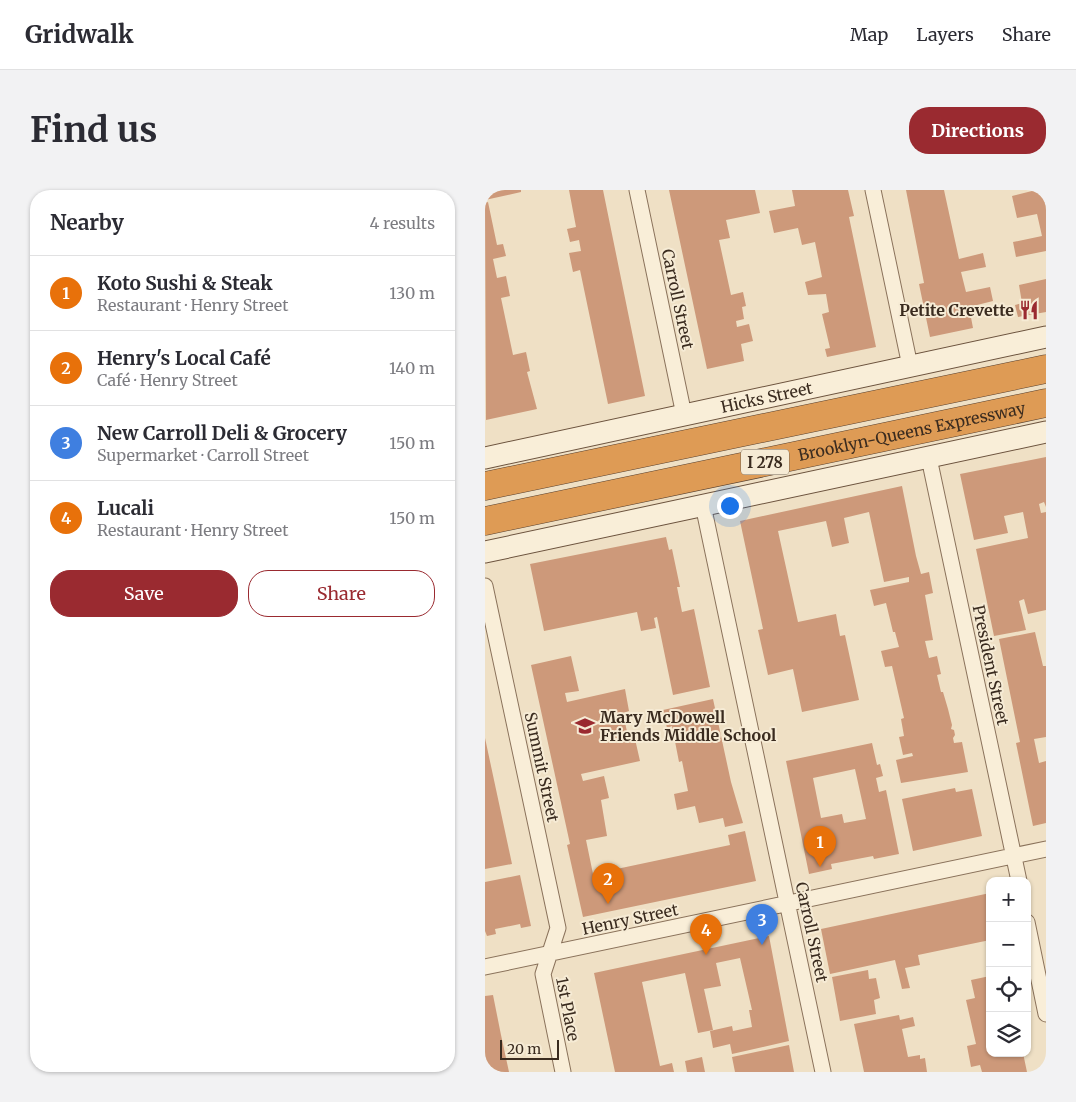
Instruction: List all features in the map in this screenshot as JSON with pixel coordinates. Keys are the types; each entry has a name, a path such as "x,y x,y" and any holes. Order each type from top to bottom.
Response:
{"highway":[{"name":"Brooklyn-Queens Expressway","path":"485,486 1046,369"},
{"name":"Brooklyn-Queens Expressway","path":"485,521 1046,403"}],"street":[{"name":"Carroll Street","path":"637,190 685,415"},
{"path":"873,190 910,366"},
{"name":"Hicks Street","path":"485,458 1046,337"},
{"path":"485,552 1046,432"},
{"name":"President Street","path":"929,458 1018,877"},
{"name":"Carroll Street","path":"703,505 823,1072"},
{"name":"Summit Street","path":"485,586 558,928 549,954"},
{"name":"Henry Street","path":"485,967 1046,850"},
{"path":"1031,941 1046,1014"},
{"name":"1st Place","path":"549,954 543,974 563,1072"}],"building":[{"path":"485,190 521,190 521,192 485,200"},
{"path":"569,190 603,190 645,396 608,404 580,270 573,272 569,253 581,251 579,240 570,242 567,229 576,227"},
{"path":"669,190 755,190 760,213 726,220 730,238 719,240 731,295 743,292 746,306 742,307 744,319 736,321 737,327 749,324 753,341 741,344 744,361 707,369"},
{"path":"792,190 848,190 854,216 849,217 876,347 827,357 825,349 830,348 822,314 829,312 826,294 808,295 805,282 822,277 815,242 802,245 798,228 774,233 769,211 795,206"},
{"path":"906,190 944,190 959,259 983,253 986,267 961,272 966,292 990,287 993,301 969,307 973,328 930,337 919,284 924,283"},
{"path":"1036,190 1046,190 1046,251 1016,257 1013,242 1042,236 1037,214 1017,218 1012,196"},
{"path":"488,202 497,245 503,244 506,256 493,259 497,278 506,276 510,296 501,298 513,355 526,352 530,371 527,372 537,409 486,420 485,203"},
{"path":"1046,279 1046,312 1018,317 1015,305 1022,303 1019,285"},
{"path":"1046,457 1046,507 1044,502 1039,504 1041,513 1046,512 1046,610 1028,614 1024,599 1019,601 1026,630 994,636 976,549 1028,538 1023,512 1004,516 1008,533 974,540 960,474"},
{"path":"902,486 921,574 929,572 933,593 925,595 933,640 925,641 929,658 937,656 941,674 937,675 948,709 952,725 951,729 954,730 954,743 962,742 968,772 901,783 896,760 913,756 912,753 903,755 899,737 904,736 901,719 904,718 892,666 885,667 881,651 899,647 895,632 893,632 886,603 874,606 870,590 909,582 909,577 884,582 869,512 844,518 849,543 832,547 826,521 778,531 798,622 836,614 840,636 845,635 859,700 802,712 793,669 768,675 758,630 763,629 740,521"},
{"path":"666,537 669,550 672,549 680,587 677,587 682,612 694,609 710,687 673,695 657,617 654,618 656,628 641,631 637,612 544,631 530,564"},
{"path":"1035,632 1043,666 1046,666 1046,737 1034,739 1039,763 1046,761 1046,823 1033,826 1016,743 1020,742 999,639"},
{"path":"571,656 579,691 565,693 567,702 625,689 629,711 623,713 629,741 635,739 640,761 581,774 583,781 604,776 609,798 601,800 607,836 586,840 593,874 730,845 728,835 745,831 756,881 583,917 567,845 570,844 531,665"},
{"path":"713,699 731,782 743,823 725,827 723,818 699,823 695,806 677,810 674,794 688,791 682,761 679,762 672,726 667,728 663,710"},
{"path":"485,738 512,864 485,869"},
{"path":"872,743 877,765 880,764 883,776 876,778 879,792 886,790 899,854 874,859 873,856 831,864 832,869 809,874 786,761","holes":["855,769 866,819 844,823 842,814 821,818 813,778"]},
{"path":"955,788 956,792 972,789 982,836 913,851 902,799"},
{"path":"520,875 531,926 521,928 520,924 495,929 496,934 487,936 485,931 485,882"},
{"path":"986,894 986,941 918,955 920,965 905,968 910,988 902,989 895,960 830,974 821,929"},
{"path":"769,936 789,1041 732,1054 730,1044 713,1048 710,1031 732,1026 733,1031 752,1027 749,1010 752,1010 740,958 716,963 721,986 704,989 713,1030 698,1033 685,973 642,982 660,1066 672,1063 674,1072 615,1072 594,973"},
{"path":"868,970 869,979 876,978 880,998 874,1000 876,1014 840,1021 832,977"},
{"path":"986,977 986,1057 1024,1057 1027,1072 982,1072 980,1065 971,1067 967,1046 976,1044 966,1000 975,998 971,980"},
{"path":"493,995 509,1072 485,1072 485,996"},
{"path":"899,1015 900,1020 913,1017 915,1026 902,1029 908,1057 920,1055 920,1059 925,1058 927,1072 864,1072 854,1024"},
{"path":"789,1045 794,1072 735,1072 732,1057"},
{"path":"702,1057 705,1072 687,1072 685,1061"}],"place":[{"name":"Petite Crevette","path":"1029,310"},
{"name":"Mary McDowell Friends Middle School","path":"585,726"},
{"name":"Koto Sushi & Steak","path":"820,867"},
{"name":"Henry's Local Café","path":"608,904"},
{"name":"New Carroll Deli & Grocery","path":"762,945"},
{"name":"Lucali","path":"706,955"}]}
